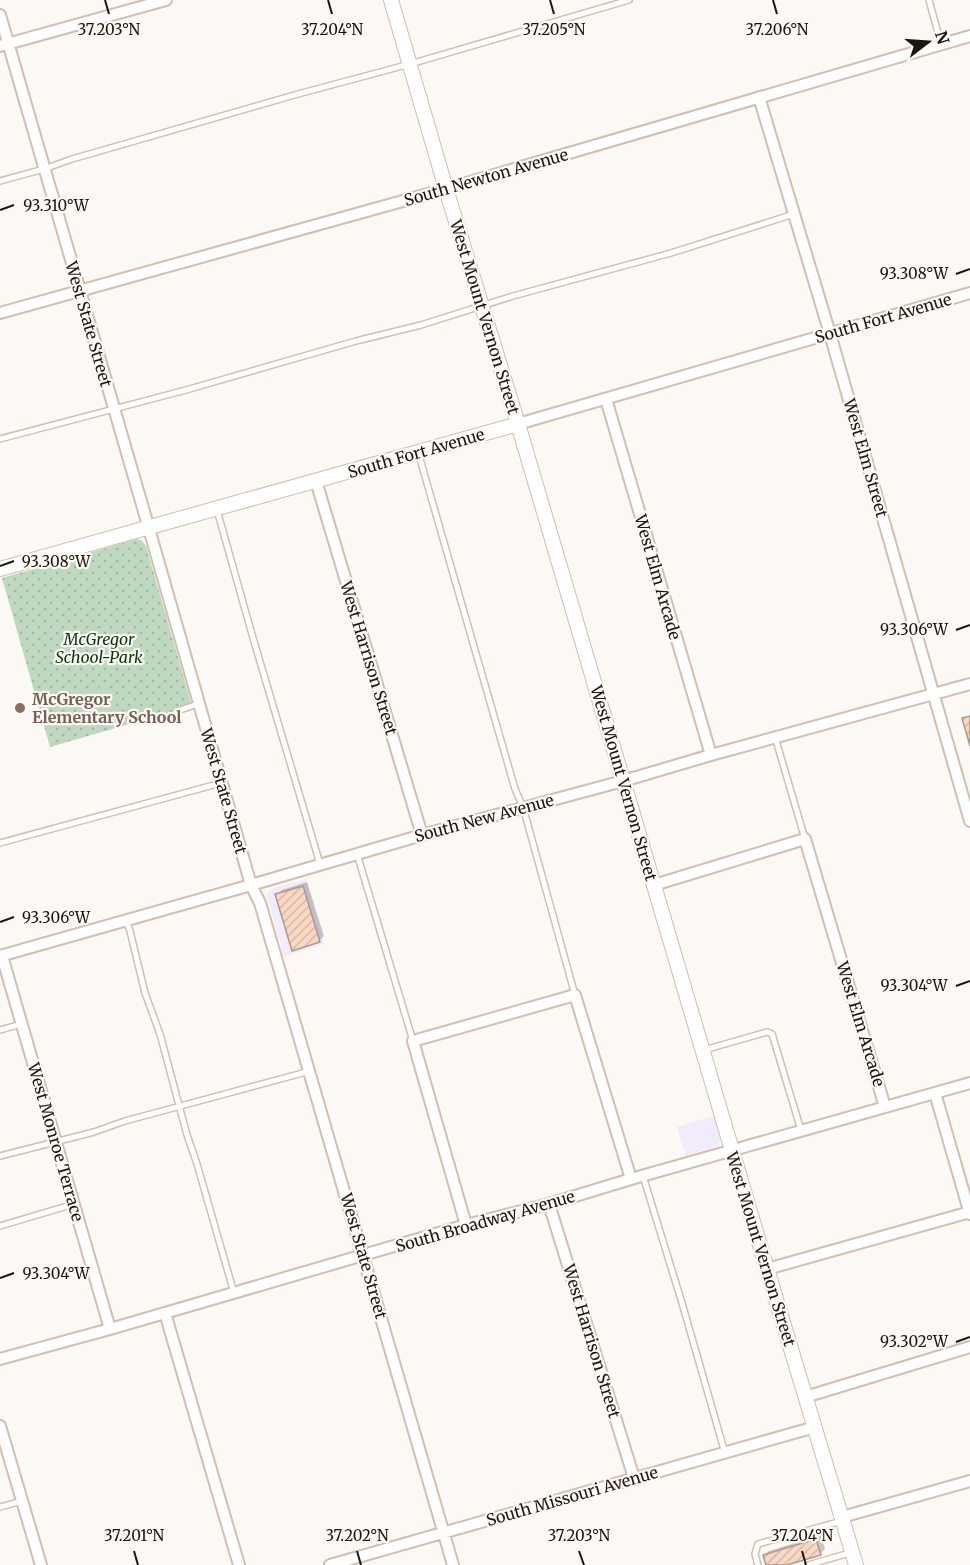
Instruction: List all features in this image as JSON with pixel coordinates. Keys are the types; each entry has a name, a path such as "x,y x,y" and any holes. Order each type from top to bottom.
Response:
{"street":[{"path":"4,45 166,0"},
{"name":"West Mount Vernon Street","path":"392,0 446,189 518,424 854,1559"},
{"name":"West State Street","path":"0,15 4,45 44,169 221,783 251,885 260,903 310,1071 453,1565"},
{"name":"South Newton Avenue","path":"0,313 446,189 970,36"},
{"name":"West Elm Street","path":"759,97 970,820"},
{"name":"South Fort Avenue","path":"0,569 418,453 970,293"},
{"name":"West Elm Arcade","path":"606,399 711,754"},
{"name":"West Harrison Street","path":"316,481 422,835"},
{"name":"South New Avenue","path":"1,956 422,835 970,684"},
{"path":"654,885 805,839"},
{"name":"West Elm Arcade","path":"805,839 885,1107"},
{"name":"West Monroe Terrace","path":"1,956 110,1329"},
{"path":"466,1225 413,1041 575,995 631,1179"},
{"name":"South Broadway Avenue","path":"0,1359 970,1083"},
{"path":"767,1269 970,1213 935,1093"},
{"name":"West Harrison Street","path":"549,1204 634,1478"},
{"path":"165,1313 239,1565"},
{"path":"805,1397 970,1347"},
{"path":"0,1426 41,1565"},
{"name":"South Missouri Avenue","path":"330,1565 815,1427"},
{"path":"843,1519 970,1481"}],"lane":[{"path":"0,181 629,0"},
{"path":"929,0 940,44"},
{"path":"0,440 421,325 482,305 671,253 794,214"},
{"path":"418,453 515,789 524,807 575,995"},
{"path":"217,508 321,865"},
{"path":"180,710 198,704"},
{"path":"775,737 805,839"},
{"path":"0,843 221,783"},
{"path":"357,854 413,1041"},
{"path":"126,921 234,1293"},
{"path":"0,1030 22,1024"},
{"path":"703,1050 767,1032 772,1034 801,1131"},
{"path":"0,1156 310,1071"},
{"path":"643,1176 724,1453"},
{"path":"0,1226 74,1204"},
{"path":"0,1507 22,1501"},
{"path":"758,1565 755,1554 758,1544 843,1519"},
{"path":"808,1565 854,1559"}],"shaded area":[{"path":"306,879 324,944 284,957 268,893 271,889"},
{"path":"714,1116 720,1142 717,1146 686,1156 677,1127"}],"green space":[{"name":"McGregor School-Park","path":"137,539 146,546 192,706 50,747 2,578"},
{"path":"107,685 115,713 87,721 78,693"}],"building":[{"path":"970,716 970,746 962,718"},
{"path":"303,886 320,942 292,951 275,894"},
{"path":"816,1539 821,1555 787,1565 766,1565 763,1555"}],"place":[{"name":"McGregor Elementary School","path":"20,708"}]}
